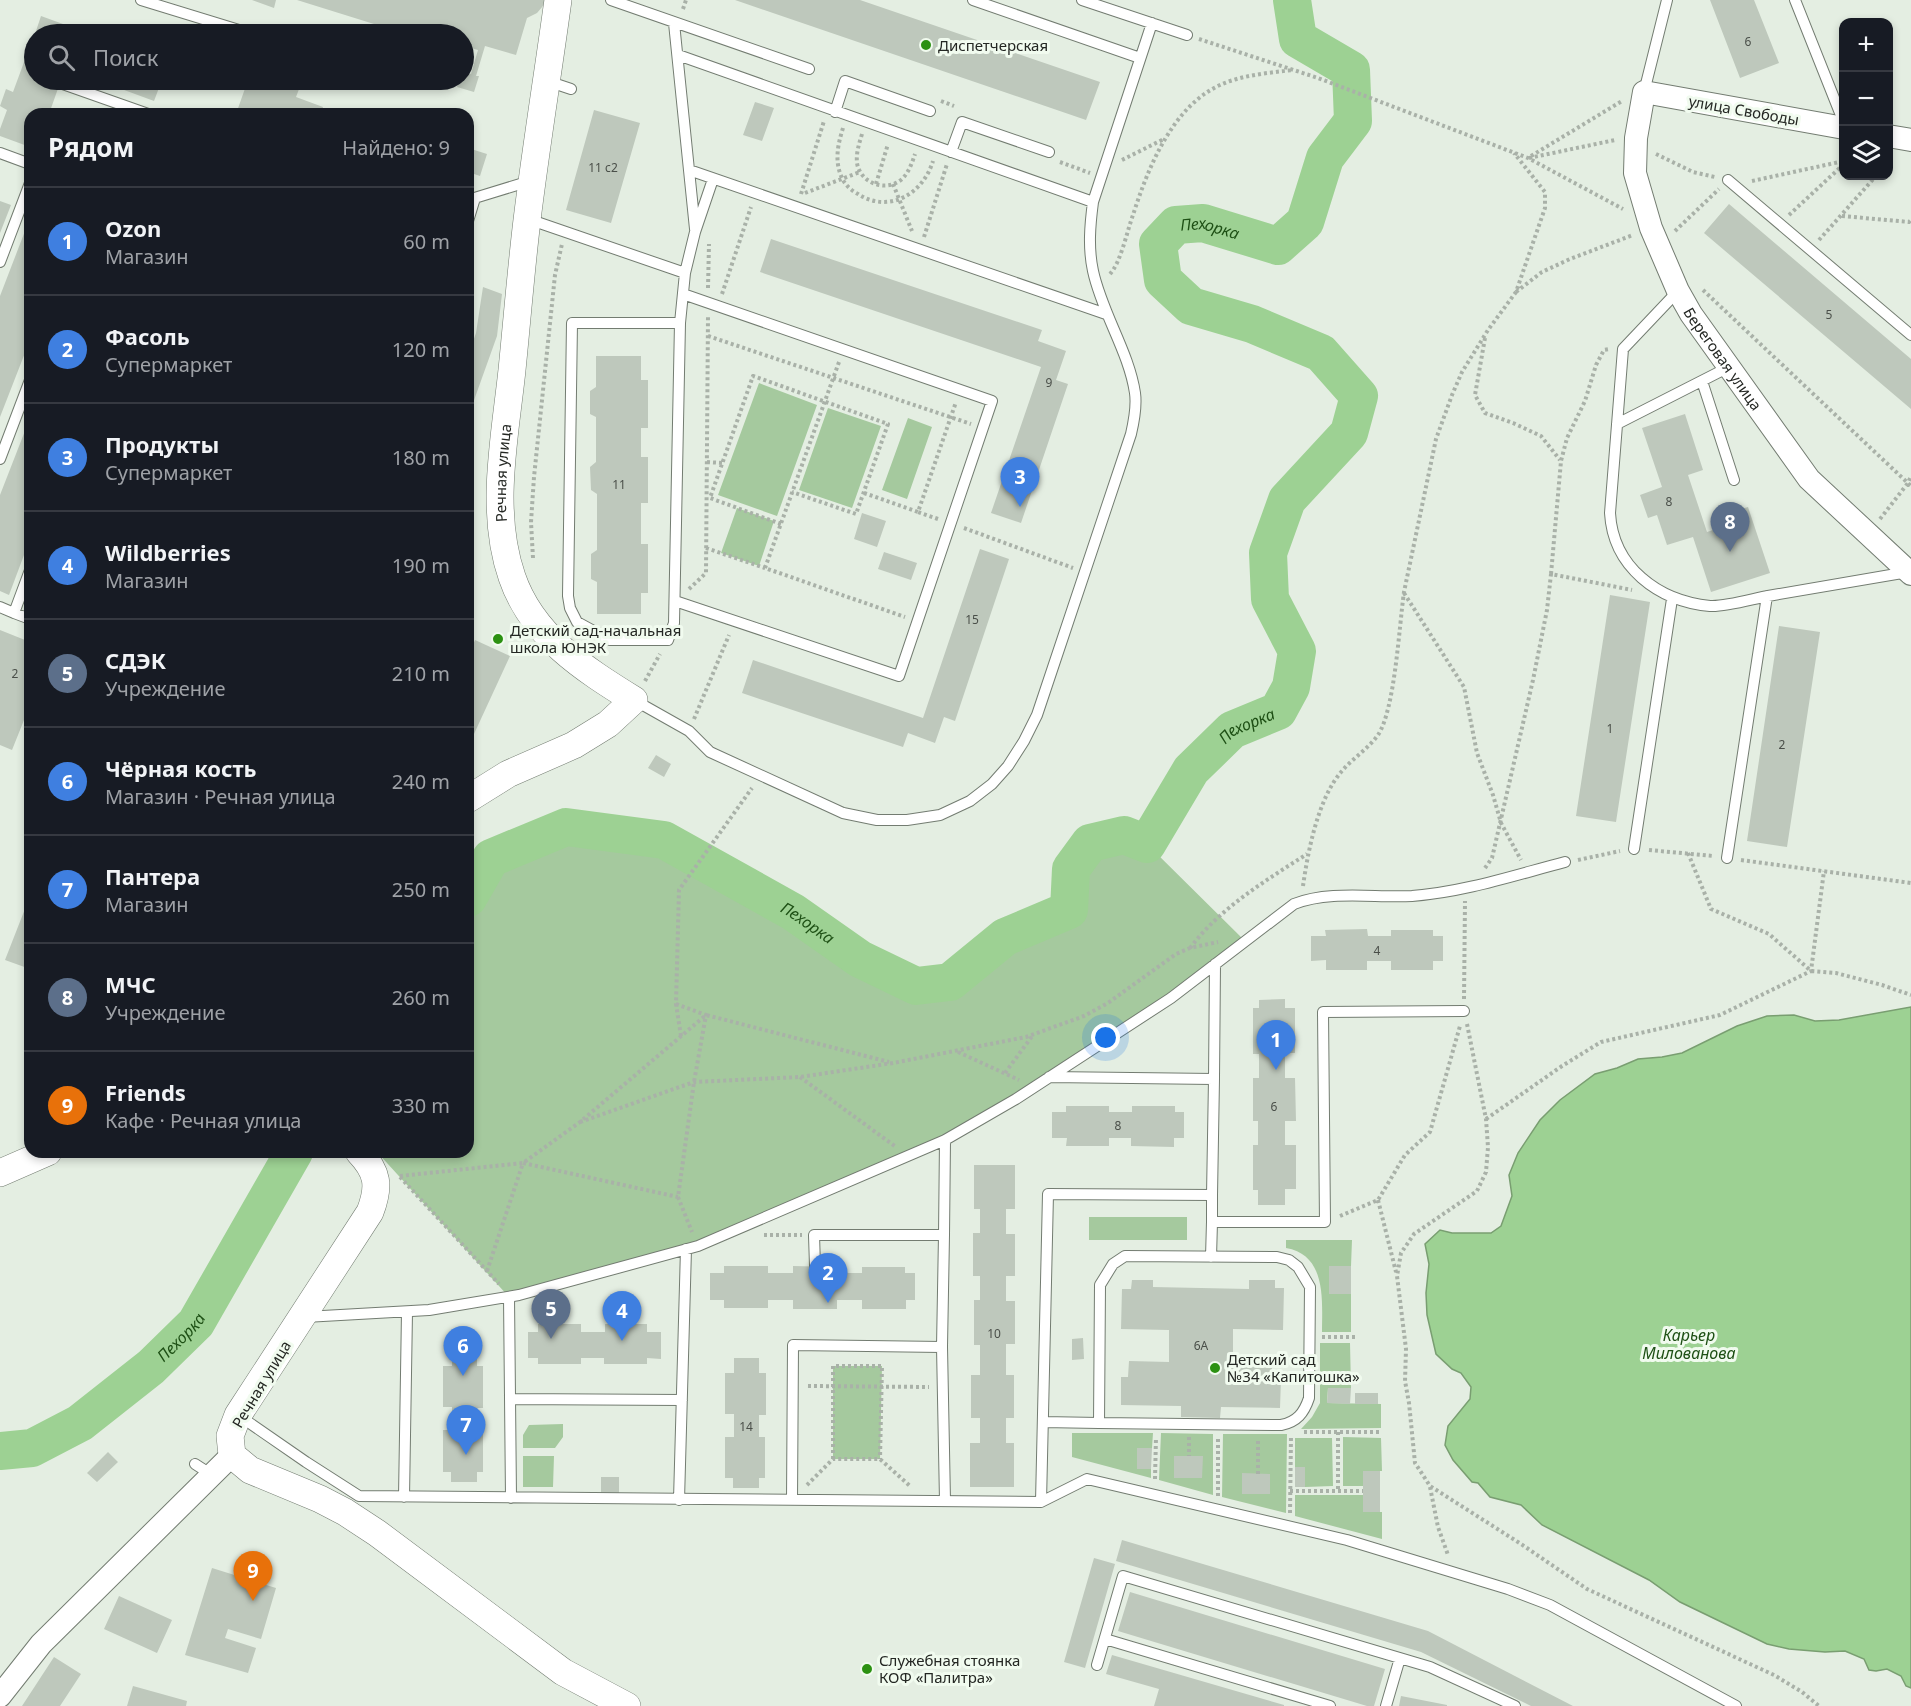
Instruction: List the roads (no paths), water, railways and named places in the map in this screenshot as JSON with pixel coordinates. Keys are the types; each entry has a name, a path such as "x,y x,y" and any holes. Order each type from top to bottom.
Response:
{"street":[{"name":"Речная улица","path":"558,0 559,85 533,180 527,219 500,507 506,556 512,578 524,603 540,627 562,651 592,674 634,700"},
{"name":"улица Свободы","path":"1644,92 1839,127"},
{"name":"Береговая улица","path":"1644,92 1636,138 1635,173 1651,228 1689,289 1691,314 1809,479 1910,573"},
{"path":"1893,137 1911,140"},
{"path":"474,792 574,745 608,724 634,700"},
{"path":"0,1173 34,1158"},
{"name":"Речная улица","path":"232,1455 230,1436 238,1415 370,1212 376,1195 376,1179 365,1158"},
{"path":"0,1696 203,1470 232,1455 250,1470 345,1512 377,1533 563,1672 627,1706"}],"lane":[{"path":"141,0 172,4 225,24"},
{"path":"612,0 809,69"},
{"path":"973,0 1140,58"},
{"path":"1082,0 1187,34"},
{"path":"1644,92 1667,0"},
{"path":"1795,0 1839,110"},
{"path":"674,23 695,232"},
{"path":"634,700 689,731 710,752 843,813 877,820 907,820 940,815 970,801 992,784 1008,766 1037,715 1131,434 1135,413 1135,394 1130,373 1097,286 1090,247 1093,202 1152,23"},
{"path":"678,55 1093,202"},
{"path":"831,110 845,81 930,111"},
{"path":"80,90 131,108"},
{"path":"951,152 962,122 1052,156"},
{"path":"0,153 24,162"},
{"path":"689,170 1106,314"},
{"path":"680,323 572,323 568,596 570,608 577,622 610,640 668,640 674,623 680,323 685,273 695,232 713,179"},
{"path":"474,198 533,180"},
{"path":"1728,180 1911,335"},
{"path":"0,262 24,199"},
{"path":"527,219 685,273"},
{"path":"1689,289 1623,349 1610,513 1611,529 1616,546 1632,570 1672,598 1712,606 1910,573"},
{"path":"675,601 899,676 992,401 683,294"},
{"path":"1617,424 1729,367"},
{"path":"1702,381 1734,480"},
{"path":"0,459 24,396"},
{"path":"14,613 24,586"},
{"path":"1727,858 1767,596"},
{"path":"1634,849 1672,598"},
{"path":"0,607 24,617"},
{"path":"302,1317 429,1310 509,1297 698,1246 945,1140 1034,1087 1172,998 1294,904 1311,898 1413,896 1466,889 1565,862"},
{"path":"1211,1257 1215,964"},
{"path":"1212,1222 1325,1222 1323,1012 1464,1011"},
{"path":"1049,1077 1214,1079"},
{"path":"945,1140 942,1347 945,1501"},
{"path":"1041,1502 1048,1194 1212,1195"},
{"path":"815,1266 814,1235 944,1235"},
{"path":"679,1500 686,1249"},
{"path":"1043,1422 1099,1423 1157,1424 1281,1425 1291,1428 1305,1410 1309,1398 1310,1287 1298,1267 1289,1260 1277,1257 1125,1256 1113,1264 1100,1285 1099,1423"},
{"path":"509,1297 511,1498"},
{"path":"404,1497 406,1312"},
{"path":"792,1500 793,1345 942,1347"},
{"path":"510,1399 682,1400"},
{"path":"238,1415 359,1496 1041,1502 1087,1479 1347,1540 1509,1589 1550,1605 1736,1706"},
{"path":"1097,1665 1123,1576 1437,1669 1515,1706"},
{"path":"1105,1639 1330,1706"},
{"path":"1386,1706 1400,1658"}],"water":[{"name":"Карьер Милованова","path":"1911,1007 1911,1688 1906,1686 1901,1676 1887,1669 1869,1670 1864,1659 1845,1651 1789,1649 1767,1644 1680,1602 1649,1580 1542,1525 1521,1505 1490,1497 1478,1483 1472,1482 1453,1460 1445,1445 1448,1426 1470,1399 1471,1387 1461,1373 1452,1369 1436,1354 1427,1315 1426,1293 1429,1264 1425,1244 1440,1230 1452,1233 1491,1233 1501,1226 1512,1196 1509,1175 1518,1153 1540,1120 1560,1100 1595,1074 1638,1059 1682,1053 1737,1026 1767,1016 1794,1015 1815,1021 1839,1020"}],"waterway":[{"name":"Пехорка","path":"474,888 491,858 566,827 664,840 793,912 860,959 916,986 950,982 1005,937 1069,910 1071,869 1090,843 1124,835 1147,844 1191,770 1232,730 1278,711 1291,687 1297,651 1270,599 1268,553 1287,500 1349,433 1359,396 1321,353 1252,324 1191,306 1163,280 1158,244 1176,225 1203,223 1278,246 1305,222 1325,158 1353,121 1351,70 1298,39 1292,0"},
{"name":"Пехорка","path":"0,1451 32,1448 80,1423 151,1367 196,1323 291,1158"}],"place":[{"name":"Диспетчерская","path":"926,45"},
{"name":"Продукты","path":"1020,507"},
{"name":"МЧС","path":"1730,552"},
{"name":"Детский сад-начальная школа ЮНЭК","path":"498,639"},
{"name":"Ozon","path":"1276,1070"},
{"name":"Фасоль","path":"828,1303"},
{"name":"СДЭК","path":"551,1339"},
{"name":"Wildberries","path":"622,1341"},
{"name":"Детский сад №34 «Капитошка»","path":"1215,1368"},
{"name":"Чёрная кость","path":"463,1376"},
{"name":"Пантера","path":"466,1455"},
{"name":"Friends","path":"253,1601"},
{"name":"Служебная стоянка КОФ «Палитра»","path":"867,1669"}]}
